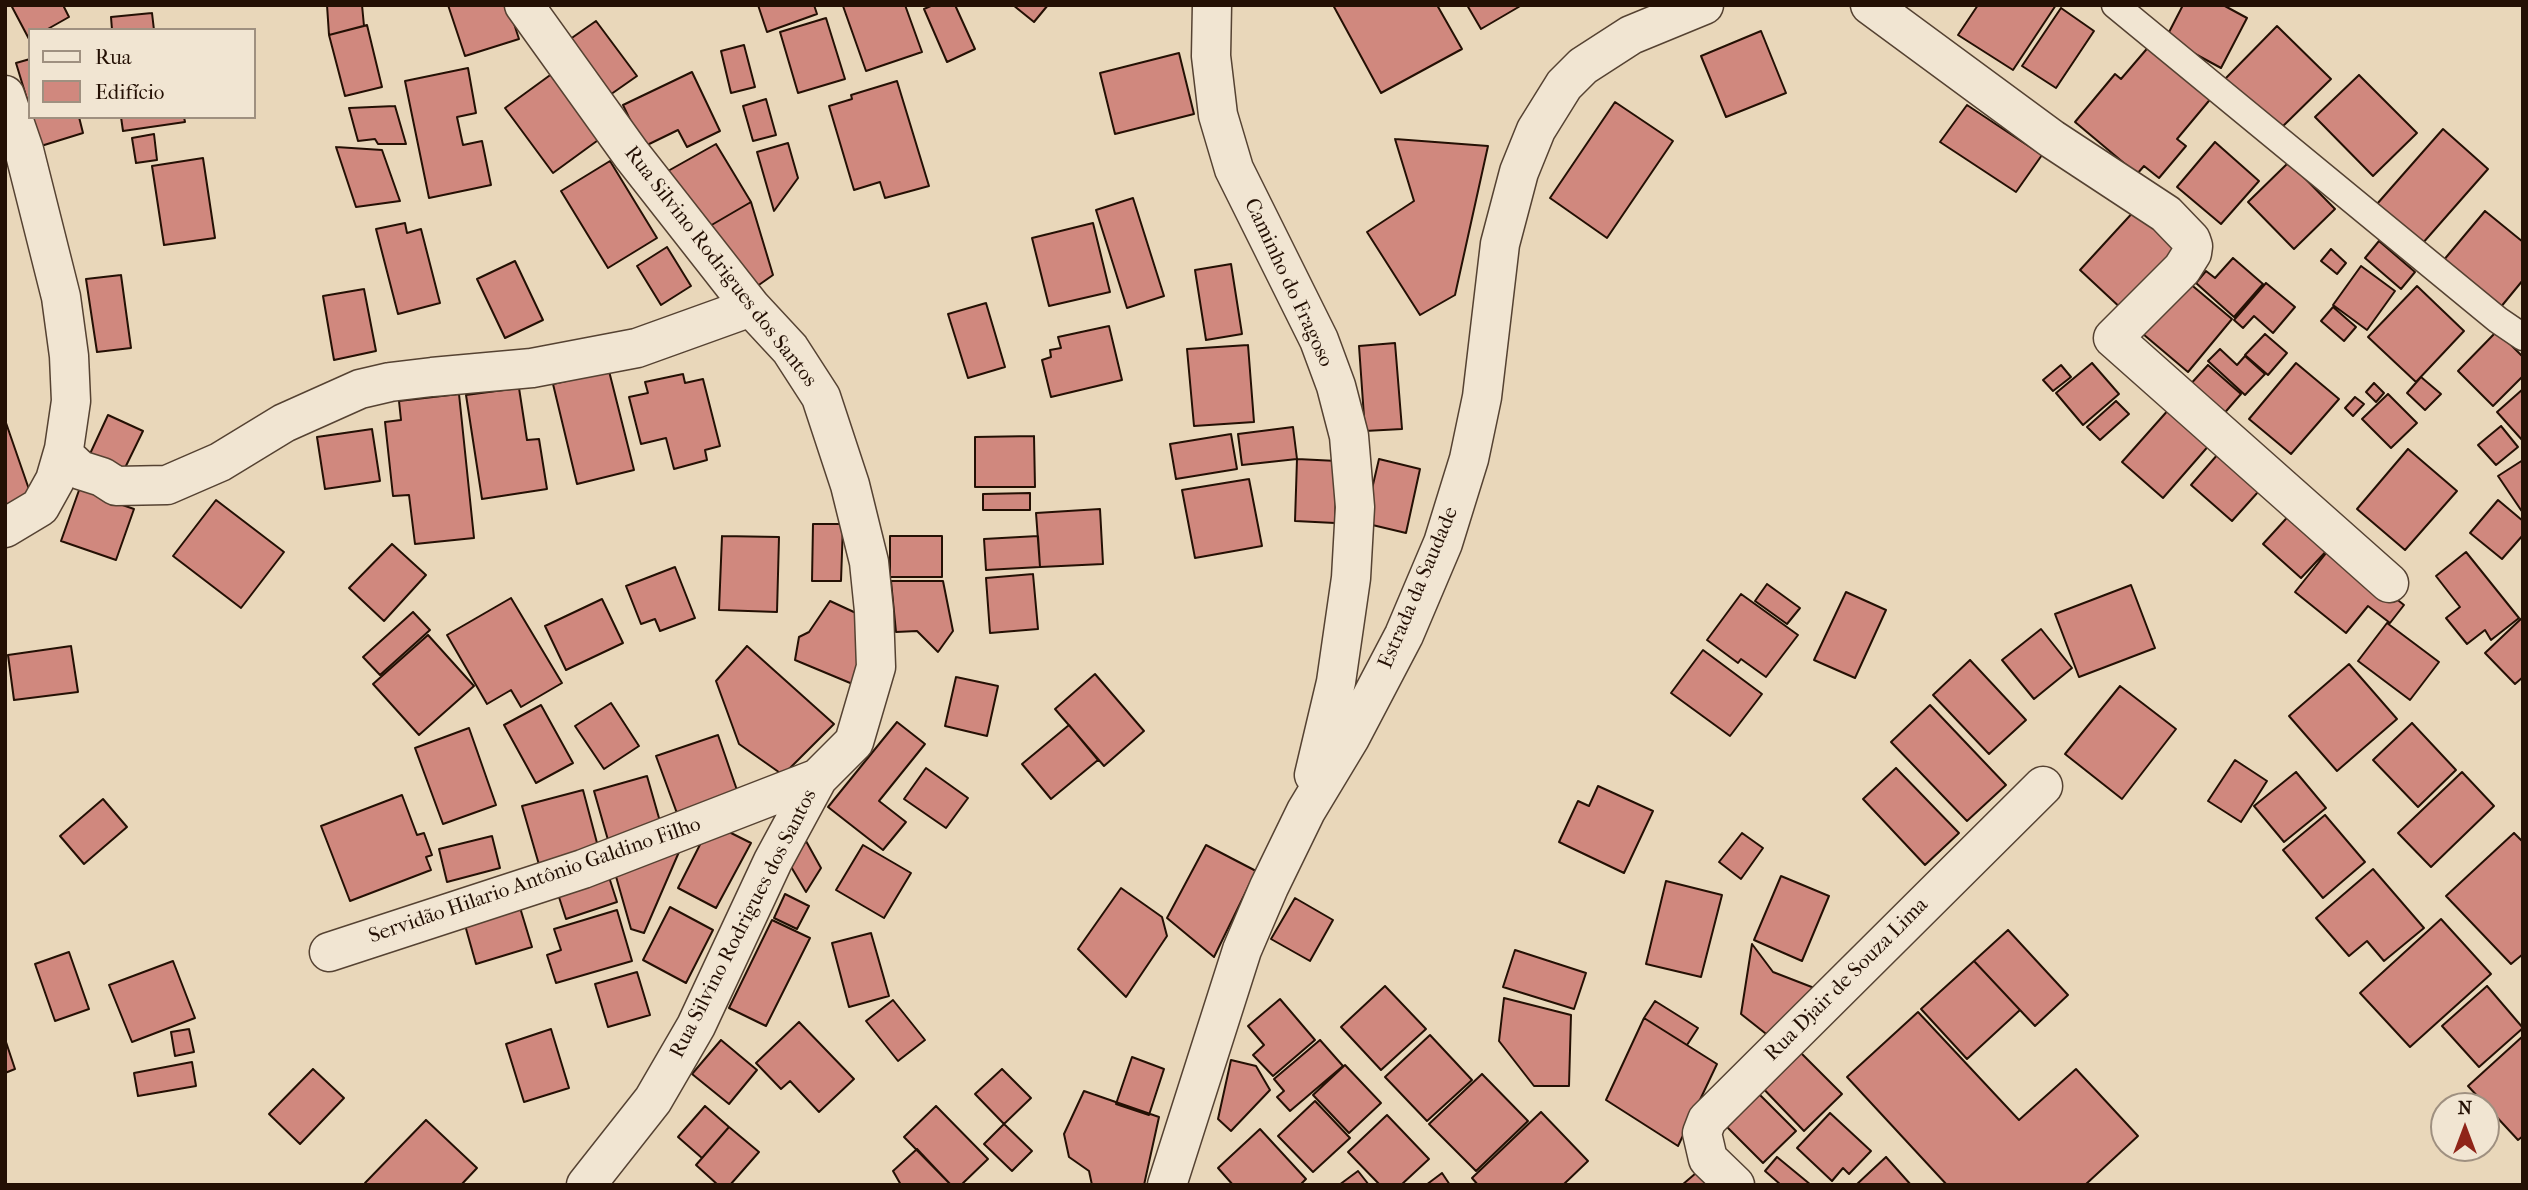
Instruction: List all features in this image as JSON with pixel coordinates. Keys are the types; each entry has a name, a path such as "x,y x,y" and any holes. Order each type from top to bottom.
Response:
{"street":[{"name":"Rua Silvino Rodrigues dos Santos","path":"524,5 602,115 751,307 790,349 821,397 850,485 869,562 874,611 876,667 854,742 818,778 773,861 696,1026 653,1100 586,1185"},
{"name":"Caminho do Fragoso","path":"1212,5 1211,57 1218,115 1234,169 1319,340 1336,386 1349,436 1355,507 1351,578 1336,682 1306,811"},
{"name":"Estrada da Saudade","path":"1167,1185 1242,950 1269,887 1306,811 1350,738 1404,635 1443,543 1469,459 1482,397 1500,244 1519,172 1536,130 1564,85 1583,66 1631,35 1704,5"},
{"path":"1870,5 2052,139 2166,214 2190,240 2192,253 2182,269 2113,338 2160,383 2389,583"},
{"path":"5,95 24,150 61,298 69,356 71,401 63,454 55,480 40,508 5,528"},
{"path":"63,454 80,470 102,477 116,486 167,485 220,462 284,423 360,389 390,382 532,368 636,348 751,307"},
{"name":"Servidão Hilario Antônio Galdino Filho","path":"329,952 583,869 818,778"},
{"name":"Rua Djair de Souza Lima","path":"1735,1185 1708,1159 1702,1133 1707,1120 2043,786"}],"lane":[{"path":"2115,5 2498,320 2523,337"}],"building":[{"path":"11,5 63,5 69,17 50,28 28,28 28,37"},
{"path":"327,5 362,5 364,26 329,35"},
{"path":"448,5 508,5 519,39 465,56"},
{"path":"758,5 814,5 817,14 767,32"},
{"path":"905,5 922,52 866,71 843,6"},
{"path":"933,5 955,5 975,49 947,62 924,9"},
{"path":"1013,5 1048,5 1034,22"},
{"path":"1333,5 1437,5 1462,49 1381,93"},
{"path":"1467,5 1522,5 1481,29"},
{"path":"1978,5 2056,5 2013,70 1958,35"},
{"path":"2183,5 2223,5 2247,18 2221,68 2166,38"},
{"path":"2061,8 2094,31 2056,88 2022,66"},
{"path":"152,13 154,28 112,28 111,17"},
{"path":"826,18 845,79 798,93 780,32"},
{"path":"596,21 637,76 607,97 566,42"},
{"path":"367,25 382,87 345,96 329,35"},
{"path":"2277,26 2331,79 2278,131 2225,79"},
{"path":"1761,31 1786,93 1726,117 1701,56"},
{"path":"2151,44 2213,96 2177,139 2186,146 2159,178 2144,166 2137,174 2075,122 2115,74 2121,79"},
{"path":"744,45 755,87 731,93 721,51"},
{"path":"1179,53 1194,114 1115,134 1100,73"},
{"path":"28,60 28,102 16,63"},
{"path":"468,68 476,113 457,117 463,145 482,141 491,185 429,198 405,81"},
{"path":"692,72 720,131 687,147 678,130 643,147 623,105"},
{"path":"553,73 601,138 553,173 505,108"},
{"path":"2359,75 2417,133 2373,176 2315,117"},
{"path":"897,81 929,186 885,198 880,182 854,190 829,106 852,99 851,95"},
{"path":"766,99 776,135 753,141 743,106"},
{"path":"1615,102 1673,141 1607,238 1550,198"},
{"path":"1967,105 2042,155 2016,192 1940,142"},
{"path":"395,106 406,144 378,144 375,139 358,141 349,108"},
{"path":"33,119 80,119 83,133 41,146"},
{"path":"121,119 184,119 185,122 123,131"},
{"path":"2443,129 2488,169 2422,244 2377,204"},
{"path":"154,134 157,160 136,163 132,138"},
{"path":"1395,139 1488,146 1455,295 1420,315 1367,232 1414,201"},
{"path":"2215,142 2259,181 2221,224 2177,187"},
{"path":"788,143 798,178 774,211 757,152"},
{"path":"716,144 751,202 703,230 668,171"},
{"path":"336,147 382,150 400,201 356,207"},
{"path":"203,158 215,238 164,245 152,166"},
{"path":"610,161 657,238 608,268 561,191"},
{"path":"2289,162 2335,209 2294,249 2248,202"},
{"path":"1133,198 1164,296 1127,308 1096,210"},
{"path":"751,202 773,275 746,294 703,230"},
{"path":"2136,209 2182,252 2125,312 2080,270"},
{"path":"2485,211 2523,242 2523,280 2500,308 2443,261"},
{"path":"405,223 407,233 421,229 440,303 398,314 376,229"},
{"path":"1093,223 1110,292 1049,306 1032,238"},
{"path":"2379,241 2415,272 2401,289 2365,258"},
{"path":"667,247 691,286 661,305 637,266"},
{"path":"2331,249 2346,263 2337,274 2321,261"},
{"path":"2233,258 2263,284 2234,317 2196,283 2206,271 2215,278"},
{"path":"515,261 543,320 505,338 477,279"},
{"path":"1231,264 1242,334 1206,340 1195,270"},
{"path":"2361,266 2395,291 2367,330 2333,305"},
{"path":"121,275 131,348 97,352 86,279"},
{"path":"2188,282 2232,319 2188,372 2143,334"},
{"path":"2266,283 2295,307 2273,333 2254,316 2243,328 2234,320"},
{"path":"2417,286 2464,331 2416,382 2368,337"},
{"path":"364,289 376,351 334,360 323,296"},
{"path":"986,303 1005,367 968,378 948,314"},
{"path":"2333,307 2356,327 2344,341 2321,321"},
{"path":"1109,326 1122,380 1051,397 1042,360 1051,357 1050,350 1061,348 1058,337"},
{"path":"2497,331 2523,357 2523,376 2493,406 2458,371"},
{"path":"2265,334 2287,353 2268,375 2245,355"},
{"path":"1395,343 1402,429 1365,431 1359,346"},
{"path":"1248,345 1254,422 1194,426 1187,349"},
{"path":"2220,349 2237,365 2245,356 2265,374 2245,395 2208,361"},
{"path":"2092,363 2119,394 2083,425 2056,393"},
{"path":"2296,363 2339,399 2291,454 2249,419"},
{"path":"2061,365 2071,377 2053,391 2043,380"},
{"path":"2208,365 2241,394 2221,417 2187,388"},
{"path":"609,371 634,470 577,484 553,384"},
{"path":"683,374 685,383 703,379 720,446 705,450 707,460 674,469 666,438 641,444 629,397 648,393 645,382"},
{"path":"2421,377 2441,394 2425,410 2407,393"},
{"path":"2374,383 2384,393 2376,402 2366,392"},
{"path":"519,388 527,440 539,439 547,489 482,499 466,395"},
{"path":"2523,389 2523,441 2497,412"},
{"path":"459,394 474,538 415,544 409,495 393,496 385,422 401,420 399,401"},
{"path":"2388,394 2417,423 2391,448 2362,419"},
{"path":"2355,397 2364,404 2353,416 2345,408"},
{"path":"2116,401 2129,414 2100,440 2087,427"},
{"path":"2170,408 2211,443 2163,498 2122,462"},
{"path":"108,415 143,431 123,472 89,456"},
{"path":"5,420 32,498 5,507"},
{"path":"2501,426 2518,447 2496,465 2478,445"},
{"path":"1293,427 1297,459 1242,465 1238,434"},
{"path":"372,429 380,481 325,489 317,437"},
{"path":"1231,434 1237,469 1176,479 1170,444"},
{"path":"1034,436 1035,487 975,487 975,437"},
{"path":"2225,446 2267,482 2232,521 2191,485"},
{"path":"2408,449 2457,491 2405,550 2357,509"},
{"path":"1297,459 1337,461 1335,523 1295,521"},
{"path":"1379,459 1420,469 1406,533 1364,523"},
{"path":"2523,460 2523,513 2498,476"},
{"path":"83,479 111,501 134,509 116,560 61,541"},
{"path":"1249,479 1262,546 1195,558 1182,490"},
{"path":"1030,493 1030,510 983,510 983,494"},
{"path":"216,500 284,552 241,608 173,556"},
{"path":"2498,500 2523,521 2523,535 2502,559 2470,533"},
{"path":"1100,509 1103,564 1040,567 1036,513"},
{"path":"2294,510 2332,545 2301,578 2263,544"},
{"path":"813,524 843,524 841,581 812,581"},
{"path":"722,536 779,537 777,612 719,610"},
{"path":"890,536 942,536 942,577 890,577"},
{"path":"1038,536 1040,567 986,570 984,539"},
{"path":"392,544 426,575 384,621 349,588"},
{"path":"2331,547 2404,605 2390,623 2368,606 2346,633 2295,592"},
{"path":"2466,552 2519,618 2491,640 2485,630 2467,644 2446,618 2460,607 2436,576"},
{"path":"675,567 695,618 660,631 655,619 641,624 626,586"},
{"path":"1033,574 1038,629 990,633 986,578"},
{"path":"891,581 943,581 953,631 938,652 917,631 896,632"},
{"path":"1767,584 1800,608 1787,624 1755,601"},
{"path":"2131,585 2155,648 2079,677 2055,614"},
{"path":"1846,592 1886,610 1855,678 1814,660"},
{"path":"1741,594 1798,635 1766,677 1741,659 1738,663 1707,640"},
{"path":"511,598 562,683 521,707 511,690 487,704 447,635"},
{"path":"602,599 623,643 566,670 545,626"},
{"path":"830,601 869,619 855,685 795,660 799,637 809,632"},
{"path":"413,612 430,630 380,675 363,657"},
{"path":"2523,617 2523,677 2515,684 2485,653"},
{"path":"2387,623 2439,662 2410,700 2358,661"},
{"path":"2041,629 2072,668 2034,699 2002,660"},
{"path":"428,635 474,686 419,735 373,684"},
{"path":"71,646 78,692 14,700 8,655"},
{"path":"747,646 834,724 783,775 739,744 716,681"},
{"path":"1703,650 1762,694 1730,736 1671,693"},
{"path":"1970,660 2026,720 1989,754 1933,695"},
{"path":"2349,664 2397,719 2337,771 2289,716"},
{"path":"1095,674 1144,731 1104,766 1055,709"},
{"path":"956,677 998,686 987,736 945,726"},
{"path":"2120,686 2176,729 2122,799 2065,754"},
{"path":"611,703 639,746 604,769 575,726"},
{"path":"541,705 573,763 536,783 504,725"},
{"path":"1930,705 2006,785 1967,821 1891,742"},
{"path":"897,722 925,744 879,801 906,822 883,850 828,807"},
{"path":"2412,723 2456,770 2418,807 2373,760"},
{"path":"1069,725 1098,760 1051,799 1022,764"},
{"path":"469,728 496,805 443,824 415,748"},
{"path":"718,735 739,796 678,816 656,756"},
{"path":"2235,760 2267,781 2241,822 2208,801"},
{"path":"926,768 968,798 946,828 904,799"},
{"path":"1896,768 1959,833 1925,865 1863,799"},
{"path":"2296,772 2326,808 2284,842 2254,806"},
{"path":"2462,772 2494,806 2431,867 2398,833"},
{"path":"647,776 661,825 608,840 594,791"},
{"path":"1598,786 1653,811 1624,873 1559,842 1578,801 1589,806"},
{"path":"583,790 601,858 542,875 522,806"},
{"path":"402,795 417,835 424,833 432,855 426,857 431,870 350,901 321,826"},
{"path":"103,799 127,827 84,864 60,836"},
{"path":"2325,815 2365,862 2323,898 2283,850"},
{"path":"711,823 751,843 716,908 678,888"},
{"path":"1742,833 1763,848 1741,879 1719,862"},
{"path":"2514,833 2523,842 2523,954 2511,964 2446,896"},
{"path":"492,836 500,868 447,882 439,849"},
{"path":"806,841 821,868 806,892 790,865"},
{"path":"682,845 644,933 631,929 615,873"},
{"path":"863,845 911,873 884,918 836,890"},
{"path":"1206,845 1256,871 1214,957 1167,918"},
{"path":"2373,869 2424,928 2384,961 2367,941 2349,956 2316,918"},
{"path":"1781,876 1829,896 1802,961 1754,940"},
{"path":"609,877 617,902 566,919 558,894"},
{"path":"1666,881 1722,895 1701,977 1646,964"},
{"path":"1121,888 1162,917 1167,936 1126,997 1078,949"},
{"path":"785,894 809,906 797,929 774,918"},
{"path":"1295,898 1333,920 1310,961 1271,939"},
{"path":"518,901 532,947 476,964 463,918"},
{"path":"670,907 713,930 686,983 643,960"},
{"path":"617,910 632,961 556,983 547,955 561,950 554,929"},
{"path":"2441,919 2491,974 2410,1047 2360,993"},
{"path":"772,920 810,938 766,1026 729,1008"},
{"path":"2008,930 2068,995 2035,1026 1974,961"},
{"path":"871,933 889,996 849,1007 832,943"},
{"path":"1752,944 1773,972 1822,991 1770,1037 1741,1014"},
{"path":"1515,950 1586,973 1574,1009 1503,987"},
{"path":"69,952 89,1009 55,1021 35,964"},
{"path":"173,961 195,1018 132,1042 109,985"},
{"path":"1974,961 2020,1010 1967,1059 1921,1009"},
{"path":"637,972 650,1015 608,1027 595,984"},
{"path":"1385,986 1426,1029 1381,1070 1341,1027"},
{"path":"2487,986 2523,1028 2479,1067 2442,1026"},
{"path":"1504,998 1571,1015 1569,1086 1534,1086 1499,1041"},
{"path":"1280,999 1315,1040 1273,1076 1253,1055 1264,1045 1248,1026"},
{"path":"893,1000 925,1040 898,1061 866,1021"},
{"path":"1655,1001 1698,1028 1687,1045 1644,1018"},
{"path":"1918,1012 2019,1120 2076,1069 2138,1136 2085,1185 1947,1185 1847,1077"},
{"path":"1644,1018 1717,1064 1678,1146 1606,1100"},
{"path":"799,1022 854,1079 819,1112 790,1081 781,1089 756,1063"},
{"path":"189,1029 194,1052 175,1056 171,1032"},
{"path":"551,1029 569,1088 524,1102 506,1044"},
{"path":"1430,1035 1472,1080 1427,1121 1385,1077"},
{"path":"2523,1036 2523,1136 2518,1140 2500,1121 2500,1092 2474,1092 2468,1086"},
{"path":"5,1039 15,1069 5,1073"},
{"path":"721,1040 757,1070 729,1104 692,1074"},
{"path":"1320,1040 1343,1066 1290,1111 1277,1097 1284,1091 1274,1079"},
{"path":"1793,1045 1842,1094 1804,1131 1756,1081"},
{"path":"1132,1057 1164,1069 1149,1115 1116,1104"},
{"path":"1231,1060 1256,1066 1270,1090 1231,1131 1218,1119"},
{"path":"192,1062 196,1086 138,1096 134,1073"},
{"path":"1345,1065 1381,1103 1349,1133 1313,1095"},
{"path":"313,1069 344,1098 300,1144 269,1114"},
{"path":"1002,1069 1031,1098 1004,1124 975,1094"},
{"path":"1482,1074 1528,1121 1476,1171 1429,1124"},
{"path":"1754,1089 1796,1131 1763,1163 1725,1125"},
{"path":"1084,1091 1159,1117 1144,1185 1092,1185 1089,1171 1069,1157 1064,1134"},
{"path":"1315,1101 1350,1138 1313,1172 1278,1136"},
{"path":"705,1106 729,1127 702,1158 678,1137"},
{"path":"936,1106 988,1159 961,1185 951,1185 904,1137"},
{"path":"1541,1112 1588,1161 1563,1185 1478,1185 1472,1178"},
{"path":"1830,1113 1871,1151 1849,1174 1843,1168 1832,1181 1797,1148"},
{"path":"1387,1115 1429,1159 1401,1185 1380,1185 1348,1152"},
{"path":"426,1120 477,1168 461,1185 367,1185 365,1183"},
{"path":"1004,1124 1032,1151 1012,1171 984,1144"},
{"path":"729,1127 759,1152 730,1185 718,1185 696,1165"},
{"path":"1260,1129 1306,1179 1300,1185 1233,1185 1218,1168"},
{"path":"917,1149 951,1185 901,1185 893,1171"},
{"path":"1777,1157 1811,1185 1781,1185 1765,1171"},
{"path":"1886,1157 1911,1185 1856,1185"},
{"path":"1703,1167 1719,1185 1682,1185"},
{"path":"1358,1171 1369,1185 1339,1185"},
{"path":"1442,1173 1450,1185 1426,1185"}]}
